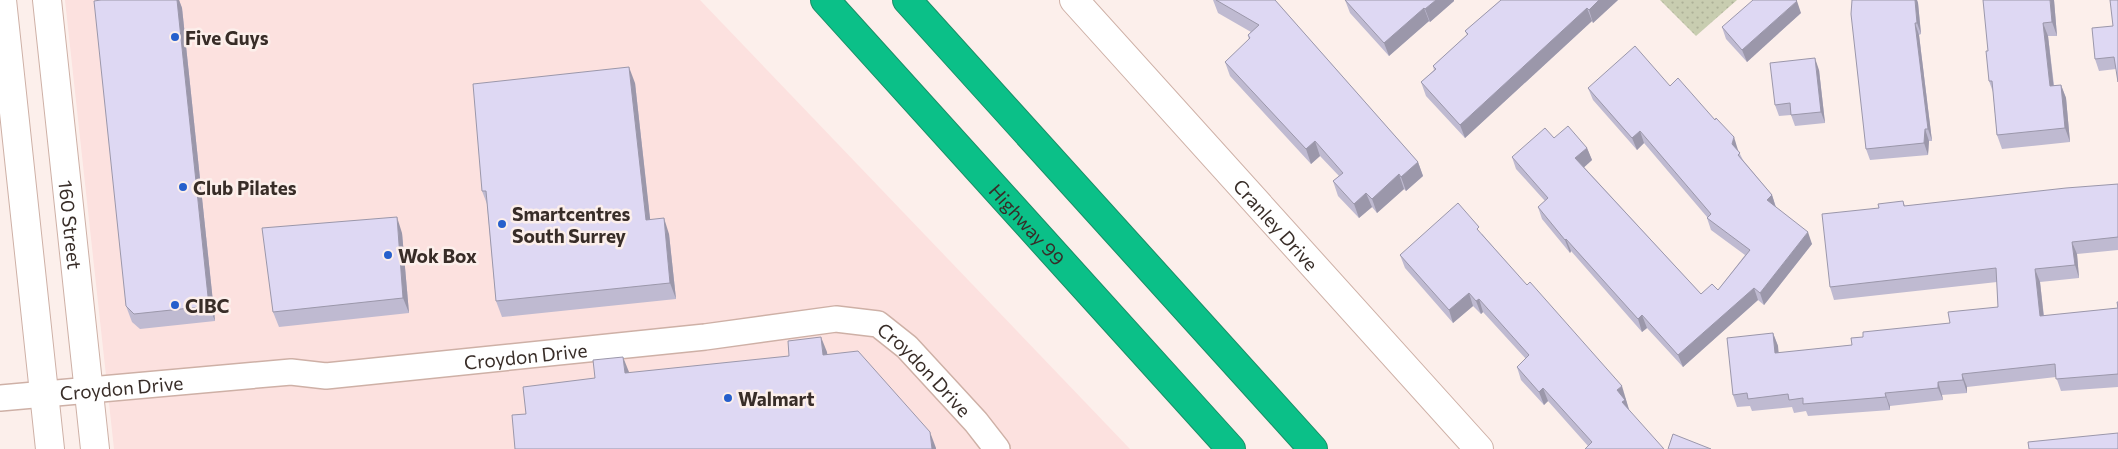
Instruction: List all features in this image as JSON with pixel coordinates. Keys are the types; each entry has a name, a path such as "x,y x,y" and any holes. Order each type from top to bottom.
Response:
{"highway":[{"name":"Highway 99","path":"825,0 1231,449"},
{"path":"907,0 1313,449"}],"street":[{"path":"2,0 50,449"},
{"name":"160 Street","path":"47,0 95,449"},
{"name":"Cranley Drive","path":"1074,0 1478,449"},
{"name":"Croydon Drive","path":"0,398 291,372 336,375 695,338 836,319 878,324 907,347 976,422 997,449"}],"shaded area":[{"name":"Smartcentres South Surrey","path":"65,0 700,0 1130,449 114,449"}],"green space":[{"path":"1660,0 1737,0 1696,36"}],"building":[{"path":"177,0 209,306 134,314 126,306 94,1"},
{"path":"1216,0 1275,0 1418,162 1401,177 1399,174 1372,199 1366,193 1354,204 1333,181 1343,173 1315,141 1306,149 1225,62 1250,38 1248,35 1259,25"},
{"path":"1345,0 1436,0 1384,43"},
{"path":"1501,0 1599,0 1589,10 1587,8 1460,125 1421,82 1436,69 1433,66 1468,34 1465,31"},
{"path":"1753,0 1797,1 1742,50 1722,27"},
{"path":"1852,0 1915,0 1917,23 1915,23 1928,129 1925,129 1924,143 1866,149 1851,14"},
{"path":"1983,0 2050,0 2052,22 2043,23 2050,86 2061,85 2065,128 1997,135 1992,81 1989,81"},
{"path":"2110,0 2118,0 2118,82 2114,57 2095,59 2092,28 2113,26"},
{"path":"1635,46 1670,86 1678,78 1715,120 1716,118 1734,137 1732,144 1740,153 1738,155 1772,195 1767,200 1808,232 1760,293 1754,288 1678,355 1642,315 1638,319 1565,240 1538,207 1548,198 1512,157 1545,128 1554,138 1568,126 1587,148 1575,158 1701,294 1712,284 1718,290 1750,250 1707,218 1711,214 1640,131 1632,138 1588,88"},
{"path":"1815,58 1821,112 1791,115 1790,103 1775,105 1770,63"},
{"path":"629,67 646,220 664,218 670,283 496,301 486,191 482,191 473,84"},
{"path":"2118,184 2118,237 2072,242 2075,265 2035,269 2040,316 2118,308 2118,374 2056,379 2055,364 1962,374 1963,380 1938,382 1938,388 1885,393 1886,397 1803,404 1803,398 1789,400 1788,394 1748,399 1747,393 1733,395 1727,338 1773,333 1775,353 1852,345 1851,338 1863,337 1863,332 1950,323 1948,312 1998,307 1996,268 1830,287 1822,214 1879,208 1878,204 1903,201 1904,206"},
{"path":"1458,203 1479,227 1477,229 1527,285 1530,282 1622,386 1617,390 1625,400 1622,402 1664,449 1585,449 1592,442 1543,388 1539,392 1517,367 1529,355 1479,299 1476,301 1469,293 1449,310 1400,255"},
{"path":"397,217 403,298 273,312 262,228"},
{"name":"Walmart","path":"821,337 823,355 858,351 930,432 932,449 515,449 512,415 526,414 523,387 595,378 593,360 623,357 625,373 789,356 788,341"},
{"path":"2118,433 2118,449 2029,449 2028,442"},
{"path":"1673,434 1711,449 1668,449"}],"place":[{"name":"Five Guys","path":"175,37"},
{"name":"Club Pilates","path":"183,187"},
{"name":"Smartcentres South Surrey","path":"502,224"},
{"name":"Wok Box","path":"388,255"},
{"name":"CIBC","path":"175,305"},
{"name":"Walmart","path":"728,398"}]}
